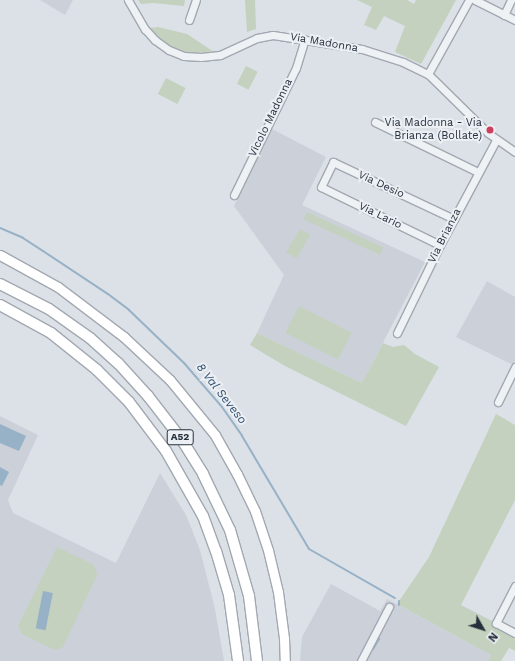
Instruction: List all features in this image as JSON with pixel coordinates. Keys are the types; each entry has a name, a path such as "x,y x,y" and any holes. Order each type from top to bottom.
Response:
{"highway":[{"name":"A52","path":"0,284 49,310 90,338 118,363 148,396 182,440 204,474 230,530 249,596 257,661"},
{"name":"A52","path":"0,305 51,334 97,370 134,408 166,451 203,516 216,551 229,595 238,661"}],"main road":[{"path":"0,255 58,288 124,337 170,380 215,435 237,474 255,511 268,550 278,592 284,638 285,661"}],"street":[{"name":"Via Madonna","path":"128,0 150,35 169,50 184,56 200,57 220,55 257,38 266,36 282,36 362,49 385,55 428,74 465,112 496,140 515,152"},
{"path":"190,20 196,0"},
{"path":"428,74 470,0"},
{"path":"475,0 515,20"},
{"path":"504,15 510,0"},
{"name":"Vicolo Madonna","path":"234,195 296,68 305,40"},
{"path":"375,122 478,172"},
{"name":"Via Brianza","path":"397,333 440,245 496,140"},
{"name":"Via Desio","path":"321,188 333,162 454,219"},
{"name":"Via Lario","path":"321,188 440,245"},
{"path":"498,402 514,371"},
{"path":"515,586 496,623 515,633"},
{"path":"361,661 389,607"}],"shaded area":[{"path":"40,0 73,0 65,15"},
{"path":"272,129 326,157 302,205 425,262 362,383 257,333 284,275 234,206"},
{"path":"487,281 515,297 515,361 513,365 456,337"},
{"path":"0,416 38,435 8,500 13,513 116,563 160,473 186,515 200,550 215,609 224,661 0,661"},
{"path":"331,584 380,611 387,599 491,655 488,661 300,661 302,637"}],"green space":[{"path":"138,0 185,0 184,6 153,3 141,4"},
{"path":"245,0 255,0 256,29 247,32"},
{"path":"357,0 407,0 414,4 416,0 456,0 421,64 395,52 405,26 384,16 376,30 364,25 372,7"},
{"path":"158,27 187,34 214,52 189,53 171,47 162,41 150,28"},
{"path":"246,66 258,72 249,90 237,84"},
{"path":"166,78 186,88 177,104 158,94"},
{"path":"307,212 383,247 380,255 304,219"},
{"path":"300,229 310,235 296,258 286,252"},
{"path":"299,306 352,333 338,360 285,333"},
{"path":"257,333 362,383 383,343 393,347 404,345 415,354 439,367 406,426 285,366 250,345"},
{"path":"496,414 515,425 515,500 461,605 515,635 515,651 509,648 501,661 488,661 491,655 397,604 429,557"},
{"path":"57,547 94,565 97,575 63,647 55,650 22,634 18,626"}],"water":[{"path":"0,424 26,436 19,451 0,443"},
{"path":"0,467 9,472 2,486 0,485"},
{"path":"43,591 53,593 46,630 36,628"}],"waterway":[{"name":"8 Val Seveso","path":"0,228 23,238 108,294 129,310 184,363 222,407 242,436 309,549 395,598"},
{"name":"8 Val Seveso","path":"373,649 379,639"}],"place":[{"name":"Via Madonna - Via Brianza (Bollate)","path":"490,130"}]}
